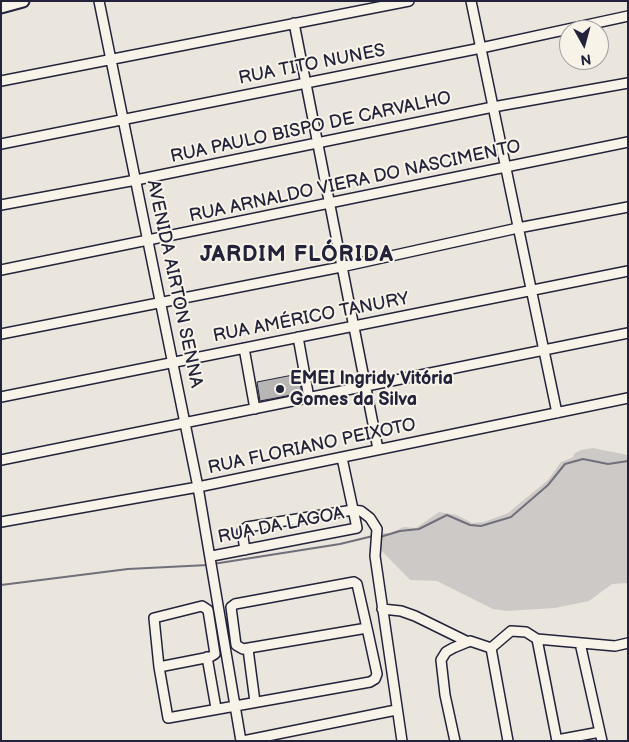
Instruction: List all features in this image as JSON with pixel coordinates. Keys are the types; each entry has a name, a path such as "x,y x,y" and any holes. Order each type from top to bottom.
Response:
{"main road":[{"path":"1,7 23,1"}],"street":[{"name":"AVENIDA AIRTON SENNA","path":"99,1 215,573 242,741"},
{"path":"1,81 409,1"},
{"path":"471,1 557,413"},
{"name":"RUA TITO NUNES","path":"1,144 481,48 628,16"},
{"path":"294,23 328,205 378,449"},
{"name":"RUA PAULO BISPO DE CARVALHO","path":"1,206 492,107 628,83"},
{"name":"RUA ARNALDO VIERA DO NASCIMENTO","path":"1,270 328,205 628,142"},
{"path":"1,334 341,267 518,228 628,207"},
{"name":"RUA AMÉRICO TANURY","path":"1,397 628,271"},
{"path":"1,460 628,333"},
{"path":"298,337 309,398"},
{"path":"244,348 255,409"},
{"name":"RUA FLORIANO PEIXOTO","path":"1,522 198,487 628,398"},
{"path":"342,458 353,510"},
{"path":"245,550 242,533 247,527 353,510 362,510 374,523 377,529 375,556 402,741"},
{"name":"RUA DA LAGOA","path":"212,558 357,528 353,510"},
{"path":"159,667 213,656 216,650 208,610 202,606 154,618 159,667 168,718 374,680 376,674 367,628 357,584 353,582 233,605 236,644 240,649 367,628"},
{"path":"382,609 401,611 415,616 468,642 491,648"},
{"path":"491,648 511,631 526,632 537,639 615,646 628,643"},
{"path":"537,639 557,740 601,736 580,643"},
{"path":"455,741 445,694 441,660 446,652 468,642"},
{"path":"491,648 508,741"},
{"path":"248,649 255,702"},
{"path":"207,657 216,708"},
{"path":"242,741 396,710"}],"shaded area":[{"path":"593,448 628,455 628,583 612,584 589,601 555,608 506,611 493,609 437,581 410,580 374,543 377,533 390,533 404,527 416,528 439,512 457,515 472,523 484,522 508,513 548,480 561,462 572,458 575,453 581,450"}],"building":[{"name":"EMEI lngridy Vitória Gomes da Silva","path":"298,374 302,393 260,401 257,382"}],"waterway":[{"path":"380,537 400,531 419,529 447,515 470,525 481,526 511,517 548,485 565,464 583,459 608,464 628,461"},
{"path":"213,564 340,544 373,536"},
{"path":"1,585 128,569 208,565"}],"place":[{"name":"EMEI lngridy Vitória Gomes da Silva","path":"280,389"}],"district":[{"name":"JARDIM FLÓRIDA","path":"297,255"}]}
